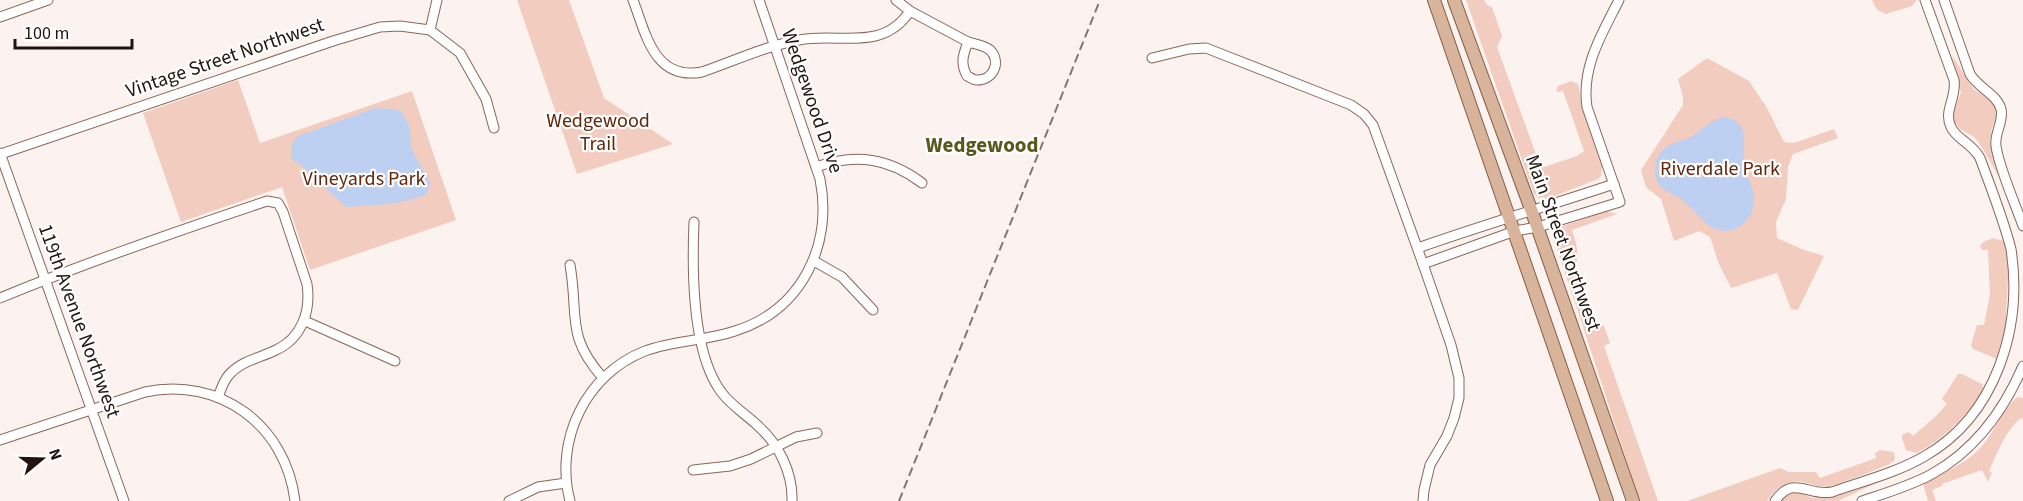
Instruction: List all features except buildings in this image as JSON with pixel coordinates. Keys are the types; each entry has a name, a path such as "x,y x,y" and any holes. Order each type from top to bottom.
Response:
{"main road":[{"name":"Main Street Northwest","path":"1434,0 1607,501"},
{"name":"Main Street Northwest","path":"1454,0 1538,227 1633,501"},
{"path":"1462,0 1468,21 1465,33"}],"street":[{"path":"0,17 48,0"},
{"path":"437,0 430,30 460,53 486,99 494,128"},
{"path":"633,0 654,55 667,66 680,72 695,73 775,47 812,38 856,40 879,34 896,27 910,11"},
{"name":"Wedgewood Drive","path":"570,501 566,483 567,449 573,427 588,397 603,378 627,361 645,352 746,328 775,310 800,284 814,261 821,237 824,213 822,191 816,167 759,0"},
{"path":"896,0 910,11 968,42 982,45 990,50 997,64 994,71 987,77 976,80 967,76 963,68 962,57 968,42"},
{"path":"1424,264 1515,231 1538,227 1620,202 1584,91 1590,60 1619,0"},
{"path":"1775,501 1788,488 1798,487 1823,494 1832,492 1905,467 1939,448 1957,433 1985,401 2009,351 2017,300 2011,249 1980,158 1970,143 1954,133 1950,125 1948,114 1955,90 1925,0"},
{"path":"1944,0 1974,82 1995,98 2001,107 2002,116 1996,143 2023,226"},
{"name":"Vintage Street Northwest","path":"0,153 322,44 380,27 400,26 430,30"},
{"path":"1152,58 1189,49 1206,48 1358,110 1370,120 1424,264 1459,378 1459,398 1454,418 1447,436 1430,465 1423,501"},
{"name":"119th Avenue Northwest","path":"0,153 124,501"},
{"path":"816,167 849,159 876,161 898,167 922,183"},
{"path":"1418,248 1509,216 1532,212 1614,184"},
{"path":"0,298 267,201 278,203 308,284 305,321 289,342 278,350 238,366 227,377 218,397"},
{"path":"694,222 694,287 701,339 710,370 722,393 762,429 776,446 790,474 792,501"},
{"path":"814,261 842,277 873,310"},
{"path":"570,265 578,339 588,360 603,378"},
{"path":"305,321 395,361"},
{"path":"1862,501 1931,474 1969,447 2001,411 2023,366"},
{"path":"0,440 158,389 192,390 218,397 241,409 270,436 288,468 295,501"},
{"path":"693,470 730,466 796,437 817,433"},
{"path":"509,501 538,487 566,483"}],"green space":[{"name":"Wedgewood Trail","path":"517,0 569,0 604,98 673,144 577,174"},
{"path":"1466,0 1484,0 1492,7 1502,36 1497,47 1541,168 1577,156 1584,151 1563,91 1556,92 1558,86 1571,81 1578,84 1583,108 1602,166 1601,176 1598,179 1547,199 1538,198 1534,194"},
{"path":"1872,0 1917,0 1912,6 1886,14 1877,10"},
{"path":"1952,55 1973,89 1990,99 1996,107 1996,119 1990,141 2001,180 1979,143 1974,137 1960,129 1954,121 1954,110 1961,93"},
{"name":"Riverdale Park","path":"1707,58 1749,81 1767,108 1784,142 1794,143 1834,129 1838,138 1793,154 1788,167 1786,199 1776,222 1777,238 1824,256 1798,310 1791,309 1777,273 1731,288 1719,264 1710,237 1699,231 1674,241 1661,199 1646,187 1641,170 1683,105 1678,79"},
{"name":"Vineyards Park","path":"238,80 260,143 412,91 456,220 310,270 282,187 181,222 143,113"},
{"path":"1607,211 1617,214 1572,230 1577,253 1574,267 1593,317 1604,326 1610,343 1604,346 1658,501 1640,501 1554,241 1555,232 1560,227"},
{"path":"1993,238 2004,241 2009,261 2006,316 2008,333 1997,359 1973,349 1971,345 1977,325 1984,325 1990,294 1988,250 1982,250 1980,246 1983,242"},
{"path":"1958,374 1982,384 1984,390 1970,409 1937,440 1917,453 1906,450 1903,434 1909,432 1913,436 1947,404 1942,399"},
{"path":"2017,397 2023,398 2023,419 2015,423 2002,443 1989,471 1992,473 1988,482 1982,470 1942,484 1932,490 1936,501 1928,501 1923,483 1962,463 1976,452"},
{"path":"1880,450 1894,452 1895,460 1888,465 1830,486 1800,482 1789,483 1779,488 1767,501 1687,501 1780,468 1789,472 1816,472 1820,478 1876,458 1875,453"},
{"path":"1874,484 1838,501 1780,501 1792,493 1823,498"}],"water":[{"path":"375,108 395,109 402,112 410,128 411,148 430,182 427,194 398,202 346,207 292,159 291,146 296,137"},
{"path":"1724,117 1735,121 1742,129 1744,165 1752,188 1754,204 1750,216 1742,225 1723,231 1709,225 1685,202 1662,188 1655,175 1655,164 1663,149 1689,138"}],"railway":[{"path":"899,501 1100,0"}],"district":[{"name":"Wedgewood","path":"982,145"}]}
